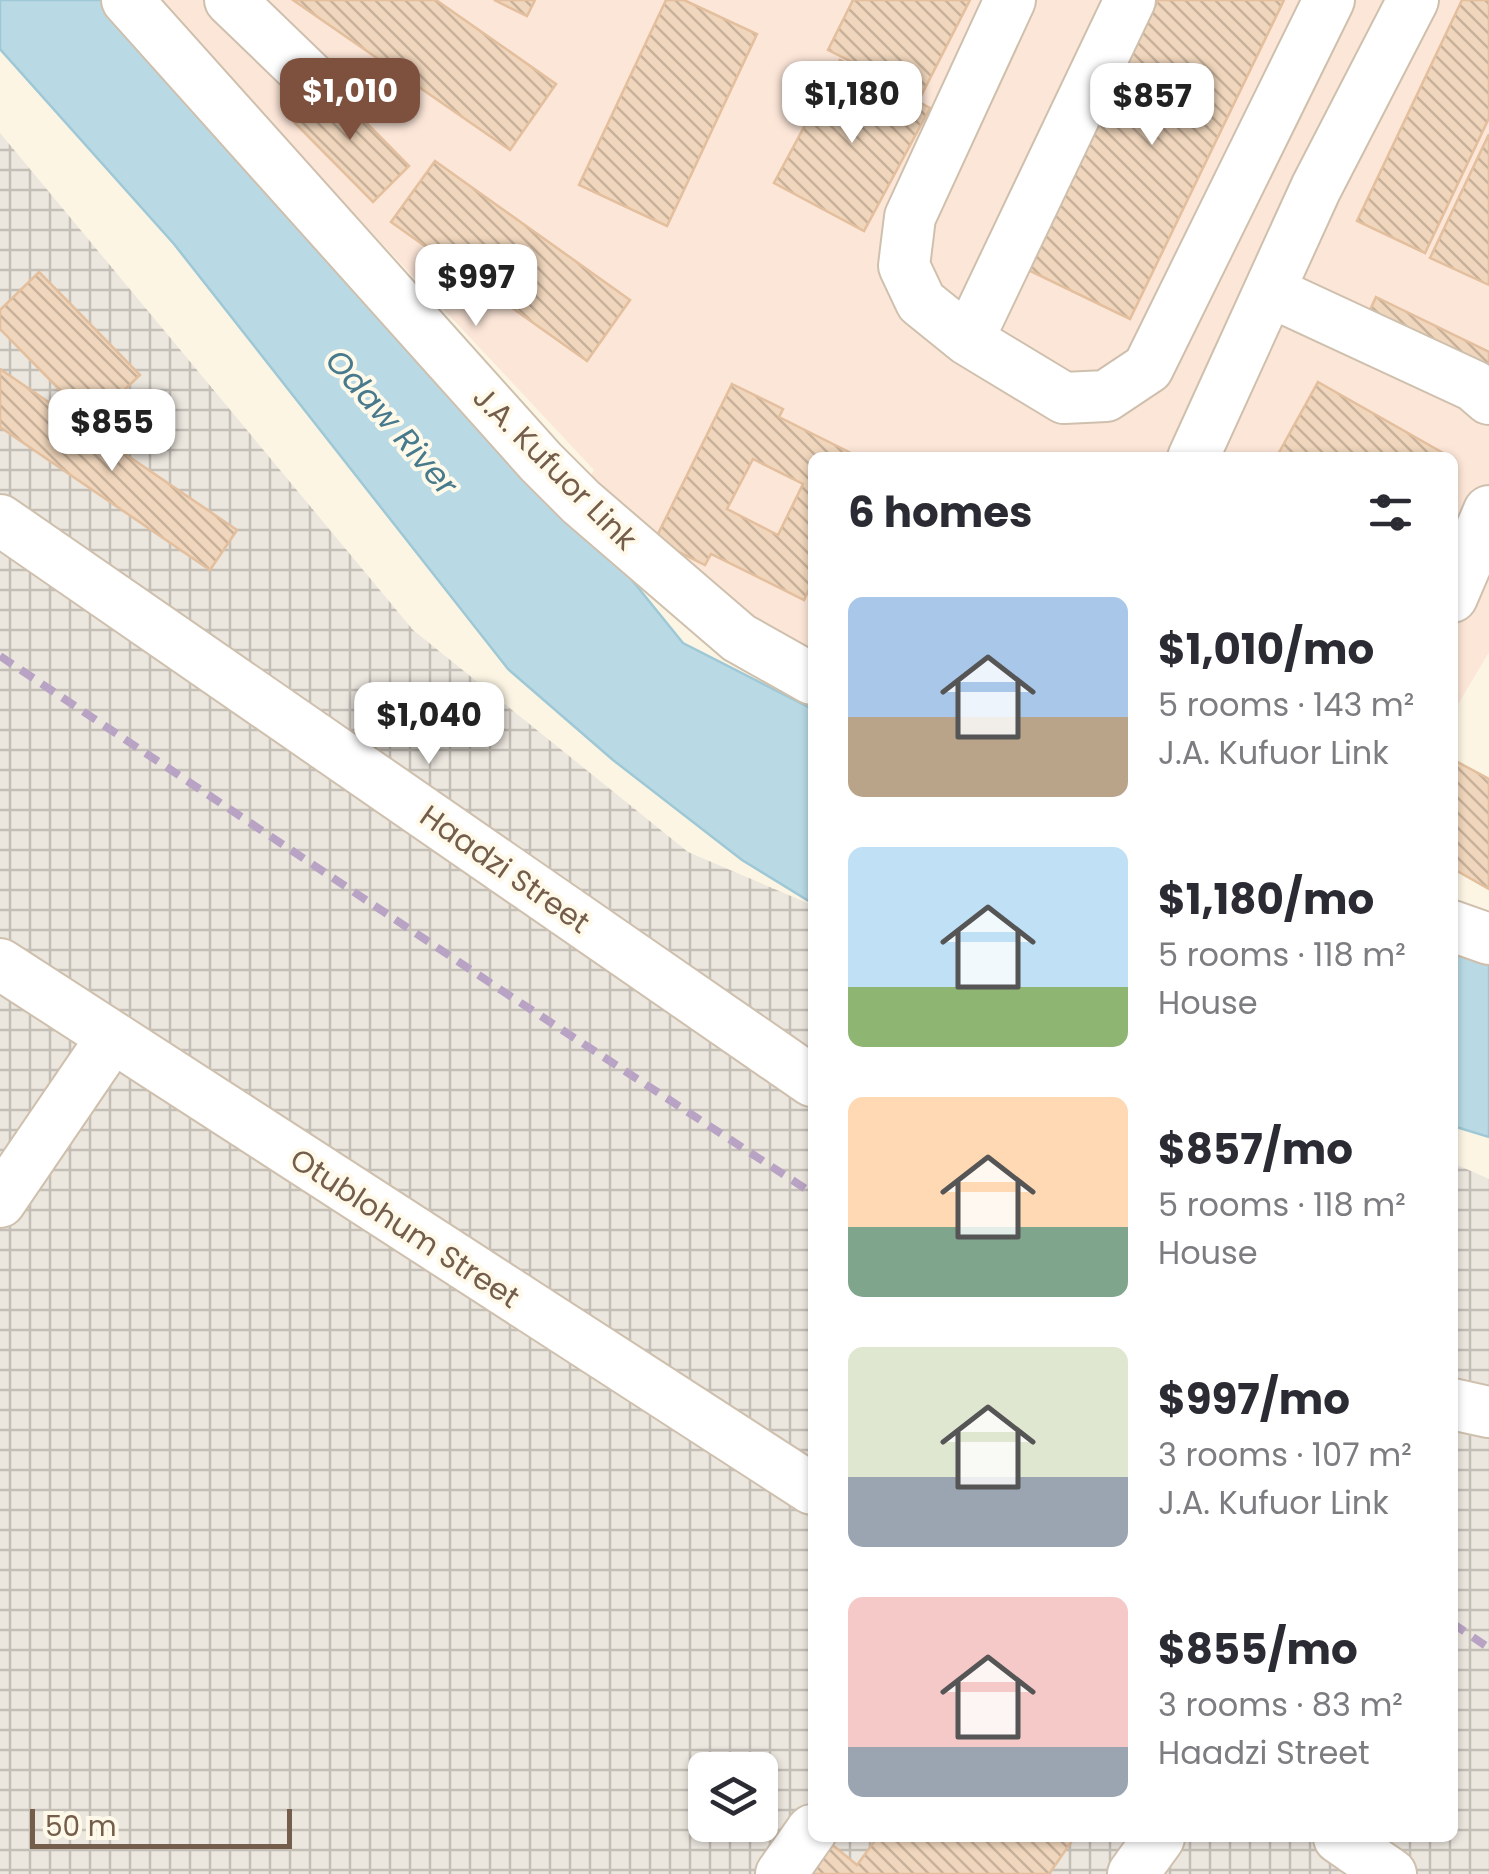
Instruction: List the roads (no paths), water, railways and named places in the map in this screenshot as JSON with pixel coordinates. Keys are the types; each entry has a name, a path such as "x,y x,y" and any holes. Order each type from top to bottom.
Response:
{"street":[{"name":"J.A. Kufuor Link","path":"127,0 568,488 739,638 808,677"},
{"path":"230,0 316,83"},
{"path":"1010,0 910,217 904,266 921,302 968,340 1064,398 1106,396 1148,368 1329,0"},
{"path":"968,340 1130,0"},
{"path":"1196,452 1316,188 1410,1"},
{"path":"1252,160 1316,188"},
{"path":"1269,291 1474,386 1489,399"},
{"path":"1458,583 1489,511"},
{"name":"Haadzi Street","path":"0,520 808,1078"},
{"path":"1458,928 1489,939"},
{"name":"Otublohum Street","path":"0,964 808,1486"},
{"path":"0,1202 112,1039"},
{"path":"1458,1405 1489,1412"},
{"path":"782,1874 808,1836"},
{"path":"1133,1874 1156,1842"},
{"path":"1346,1842 1392,1874"}],"water":[{"name":"Odaw River","path":"0,0 117,0 559,490 683,643 808,707 808,901 742,860 613,760 508,669 174,244 0,49"},
{"path":"1458,945 1489,954 1489,1137 1458,1128"}],"railway":[{"path":"0,656 808,1190"},
{"path":"1458,1627 1489,1648"}]}
